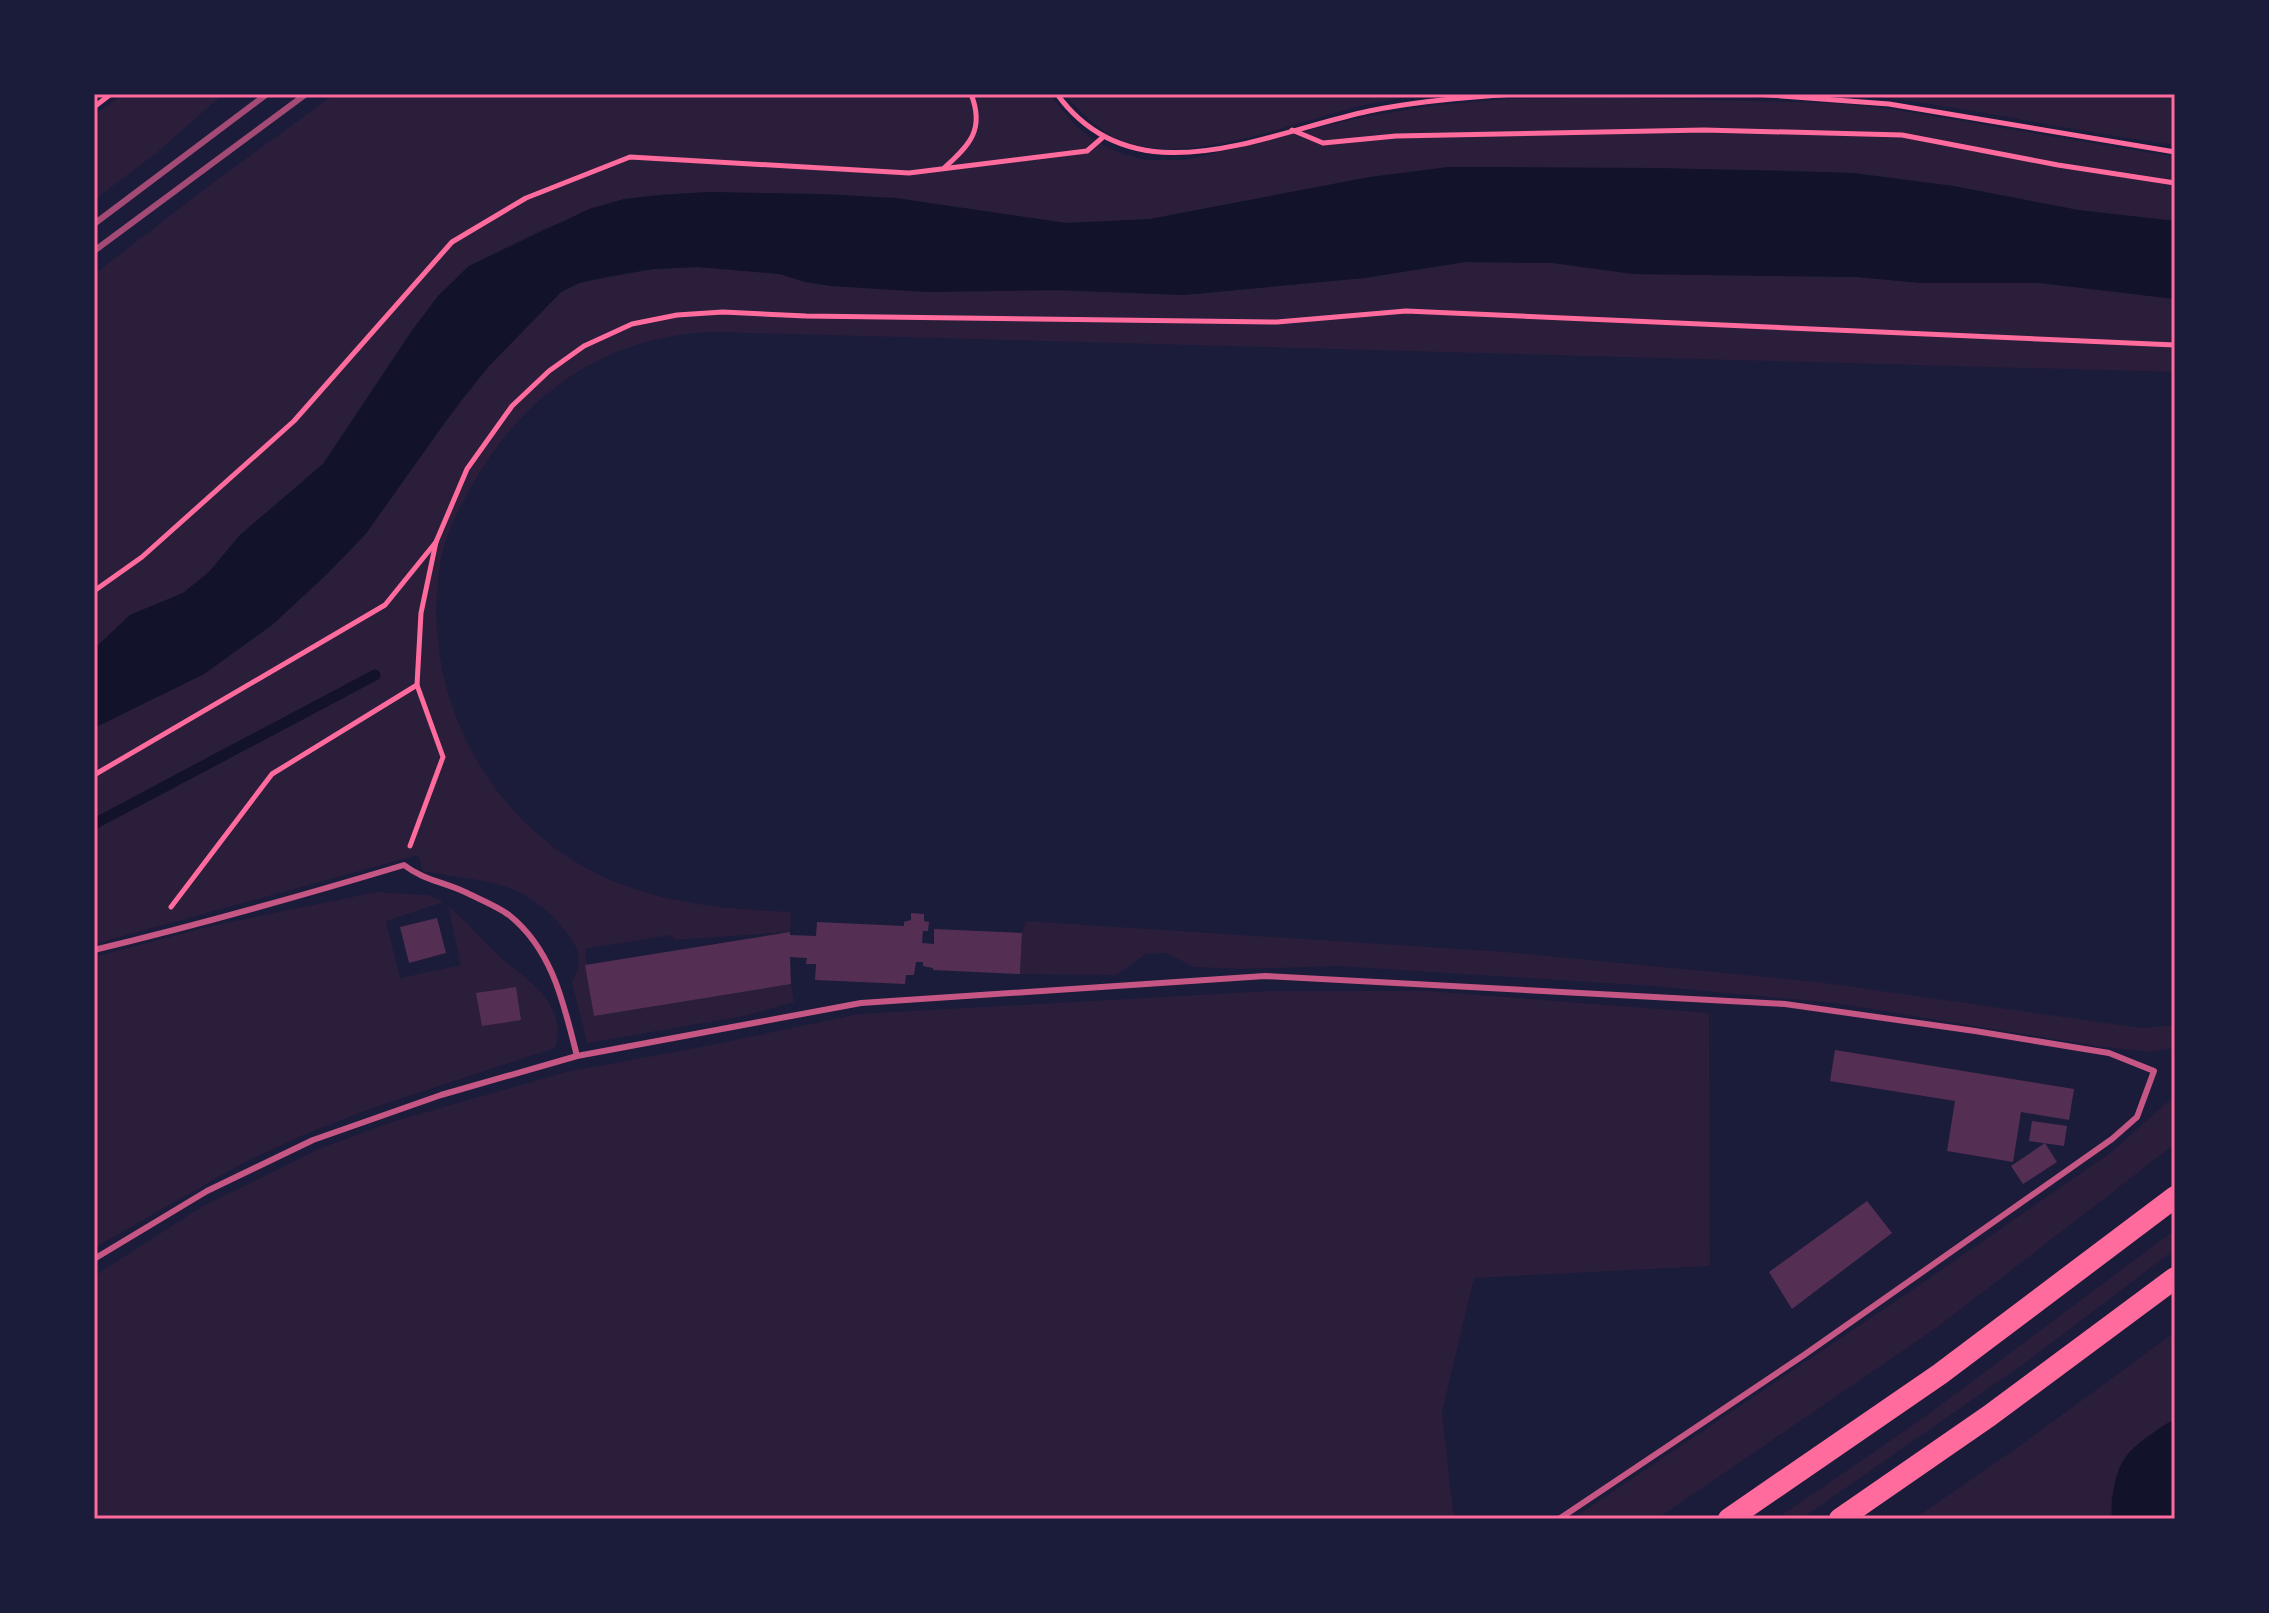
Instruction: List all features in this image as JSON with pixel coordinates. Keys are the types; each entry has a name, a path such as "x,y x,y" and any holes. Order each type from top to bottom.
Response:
{"highway":[{"path":"1729,1519 1940,1374 2175,1197"},
{"path":"1840,1519 1989,1416 2175,1278"}],"lane":[{"path":"94,950 269,905 404,865 418,876 462,890 508,915 539,947 561,991 577,1056"},
{"path":"94,1259 207,1191 313,1140 441,1095 577,1056 861,1003 1265,976 1785,1004 2109,1053 2154,1071 2137,1117 2112,1139 1804,1355 1559,1519"}],"path":[{"path":"94,107 111,94"},
{"path":"944,169 974,137 977,109 971,94"},
{"path":"1057,94 1067,109 1102,138 1125,147 1184,154 1412,103 1515,94"},
{"path":"1756,94 1889,104 2175,152"},
{"path":"1292,130 1323,143 1396,136 1689,130 1902,135 2058,165 2175,183"},
{"path":"94,591 142,557 294,421 452,242 526,198 630,157 909,173 1087,151 1102,138"},
{"path":"404,865 443,757 417,685 421,613 436,542 467,469 512,406 540,379 584,346 632,324 677,315 723,312 806,316 1277,322 1406,311 2175,345"},
{"path":"94,775 385,605 436,542"},
{"path":"149,937 272,774 417,685"}],"shaded area":[{"path":"123,94 223,94 155,154 94,200 94,115"},
{"path":"335,94 1049,94 1076,126 1094,140 1117,152 1146,160 1186,160 1363,117 1437,105 1510,99 1621,98 1833,103 1884,108 2175,157 2175,221 2078,210 1953,186 1853,173 1761,170 1449,167 1370,177 1150,219 1066,223 895,198 708,192 659,195 548,227 469,266 438,296 411,332 323,464 240,535 209,572 183,593 130,615 94,649 94,274"},
{"path":"1064,94 1421,94 1355,107 1234,141 1170,149 1141,147 1115,138 1094,124"},
{"path":"1857,94 2175,94 2175,145 1937,105"},
{"path":"1449,167 1853,173 1953,186 2078,210 2175,221 2175,299 2040,283 1921,283 1857,277 1634,274 1553,263 1465,262 1364,278 1183,295 1066,290 928,292 831,286 780,274 697,267 653,269 605,277 579,283 561,292 489,366 461,400 365,535 272,625 204,674 94,728 94,649 130,615 183,593 209,572 240,535 323,464 411,332 438,296 469,266 589,209 624,199 659,195 708,192 822,194 895,198 1066,223 1112,221 1150,219 1370,177"},
{"path":"1465,262 1553,263 1634,274 1857,277 1921,283 2040,283 2175,299 2175,372 713,332 674,336 637,345 603,358 571,376 542,398 515,424 471,487 449,532 441,560 436,608 440,655 451,701 469,745 493,785 524,821 560,852 602,876 671,899 718,907 791,912 790,932 675,940 671,935 585,949 594,1016 791,984 794,1002 744,1016 587,1043 572,982 578,969 577,950 571,938 550,914 535,901 502,886 423,871 418,855 94,944 94,728 204,674 272,625 326,575 489,366 561,292 579,283 653,269 697,267 760,271 805,282 1183,295 1364,278"},
{"path":"376,892 427,895 444,902 386,921 400,978 461,965 448,906 542,993 556,1017 555,1048 372,1108 301,1136 245,1162 94,1248 94,957 207,927"},
{"path":"1026,921 1506,952 1818,982 2141,1028 2175,1025 2175,1048 2150,1052 2097,1046 1834,1003 1652,986 1337,966 1194,967 1166,953 1146,954 1116,975 1020,974 1022,933"},
{"path":"1269,991 1428,991 1709,1013 1710,1266 1474,1278 1442,1412 1454,1519 94,1519 94,1276 203,1206 321,1148 392,1122 566,1072 858,1014"},
{"path":"2175,1095 2175,1144 1939,1326 1657,1519 1572,1519 2113,1151"},
{"path":"2175,1230 2175,1249 2025,1363 1801,1519 1776,1519 1916,1423"},
{"path":"2175,1332 2175,1419 2159,1428 2111,1498 2112,1519 1914,1519 2018,1447"},
{"path":"2175,1419 2175,1519 2112,1519 2114,1487 2125,1458 2155,1431"}],"building":[{"path":"911,913 924,914 924,921 929,922 928,931 923,931 922,943 934,944 934,929 1022,933 1020,974 933,970 923,966 923,962 916,962 914,975 906,975 905,984 815,980 816,964 806,964 807,958 790,957 791,984 594,1016 585,965 790,932 790,935 816,936 817,922 904,926 904,922 911,920"},
{"path":"437,918 446,953 409,963 400,927"},
{"path":"516,987 521,1020 482,1026 476,993"},
{"path":"1835,1050 2074,1089 2069,1120 2021,1112 2013,1162 1947,1151 1955,1101 1830,1081"},
{"path":"2032,1121 2067,1126 2064,1146 2029,1141"},
{"path":"2045,1143 2057,1162 2023,1184 2011,1166"},
{"path":"1867,1201 1892,1233 1792,1309 1769,1272"}],"waterway":[{"path":"94,824 375,675"}],"railway":[{"path":"94,224 267,94"},
{"path":"94,251 306,94"}]}
